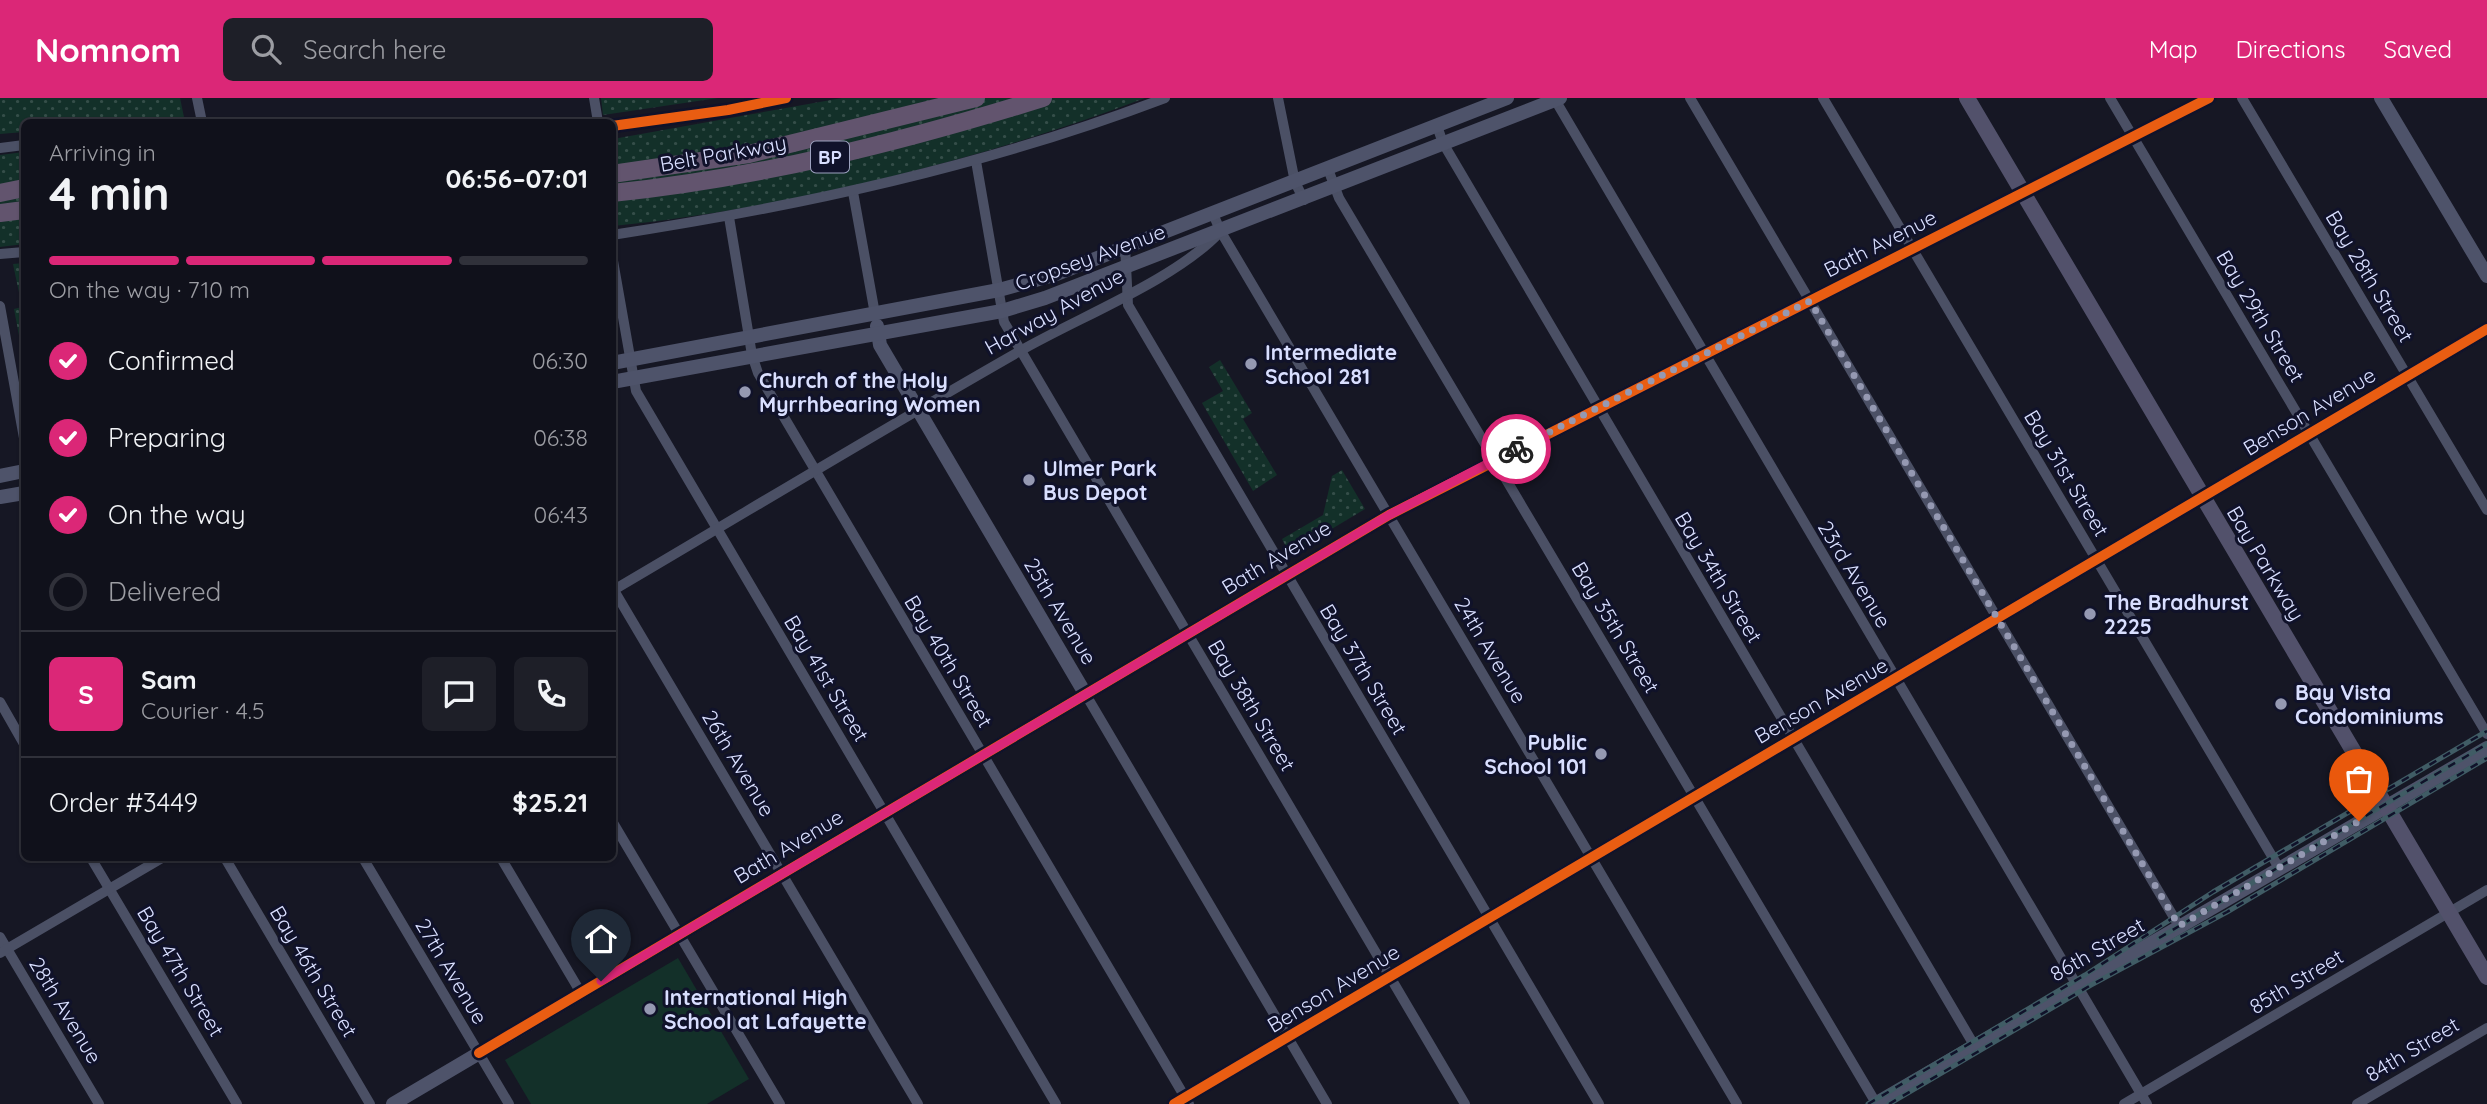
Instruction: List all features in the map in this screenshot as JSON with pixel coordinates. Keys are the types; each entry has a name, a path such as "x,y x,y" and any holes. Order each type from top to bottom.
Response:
{"highway":[{"name":"Belt Parkway","path":"616,173 749,154 976,98"},
{"name":"Belt Parkway","path":"616,193 695,183 831,157 972,121 1043,98"},
{"path":"0,187 21,188"},
{"path":"0,193 21,188"},
{"path":"0,213 21,210"}],"main road":[{"name":"Bay Parkway","path":"1966,98 2487,977"}],"street":[{"path":"197,98 201,119"},
{"path":"594,98 598,119"},
{"path":"616,124 728,110 786,98"},
{"path":"616,234 729,217 853,192 976,161 1103,122 1165,98"},
{"path":"1278,98 1295,181 1304,200"},
{"name":"Cropsey Avenue","path":"616,362 999,290 1054,275 1125,245 1213,214 1507,98"},
{"path":"1690,98 2179,926"},
{"name":"Bay 31st Street","path":"1823,98 2279,868"},
{"name":"Bay 29th Street","path":"2110,98 2487,734"},
{"name":"Bath Avenue","path":"393,1104 1389,515 2209,98"},
{"name":"Bay 28th Street","path":"2242,98 2487,510"},
{"path":"2381,98 2487,276"},
{"name":"Cropsey Avenue","path":"616,381 1002,311 1124,270 1201,236 1221,232 1304,200 1556,99"},
{"name":"23rd Avenue","path":"1556,99 1703,355 2147,1104"},
{"name":"Bay 34th Street","path":"1437,126 1443,143 1597,408 1974,1045"},
{"path":"0,148 21,145"},
{"name":"Bay 38th Street","path":"976,161 1004,322 1465,1104"},
{"name":"Bay 35th Street","path":"1328,169 1495,460 1876,1104"},
{"name":"25th Avenue","path":"853,192 880,345 1327,1104"},
{"name":"24th Avenue","path":"1213,214 1221,232 1737,1104"},
{"name":"Bay 40th Street","path":"729,217 752,355 758,373 1183,1102"},
{"name":"Harway Avenue","path":"616,588 1021,349 1127,294 1205,248 1221,232"},
{"name":"Bay 37th Street","path":"1125,245 1124,270 1128,304 1599,1104"},
{"path":"0,254 21,252"},
{"name":"Bay 41st Street","path":"616,277 636,391 1056,1104"},
{"path":"0,306 21,422"},
{"name":"Benson Avenue","path":"1183,1102 1390,976 2487,329"},
{"path":"0,476 21,472"},
{"path":"0,497 21,494"},
{"name":"26th Avenue","path":"616,595 918,1104"},
{"path":"0,702 21,739"},
{"name":"86th Street","path":"1876,1104 2076,985 2487,748"},
{"path":"616,828 780,1104"},
{"name":"Bay 47th Street","path":"93,861 237,1104"},
{"path":"4,951 157,861"},
{"name":"Bay 46th Street","path":"227,861 370,1104"},
{"name":"27th Avenue","path":"365,861 509,1104"},
{"path":"503,861 581,993"},
{"name":"85th Street","path":"2124,1104 2487,890"},
{"name":"28th Avenue","path":"0,937 4,951 99,1104"},
{"name":"84th Street","path":"2357,1104 2487,1028"}],"green space":[{"path":"0,98 180,98 184,119 21,119 21,132 0,134"},
{"path":"601,98 718,98 603,115"},
{"path":"842,98 1145,98 1016,142 882,179 747,207 616,226 616,138"},
{"path":"21,152 21,244 0,247 0,155"},
{"path":"21,263 21,302 13,264"},
{"path":"21,307 21,346 14,309"},
{"path":"1220,360 1252,413 1243,419 1277,475 1253,491 1202,403 1223,391 1209,367"},
{"path":"1342,470 1365,509 1290,554 1282,539 1323,515 1332,476"},
{"name":"International High School at Lafayette","path":"678,958 749,1079 707,1104 531,1104 505,1060"}],"railway":[{"path":"1868,1104 2085,975 2213,892 2487,731"},
{"path":"2159,938 2487,744"},
{"path":"1889,1104 2091,985 2227,912 2487,758"}],"cycle path":[{"path":"616,125 728,110 786,98"},
{"path":"479,1053 1389,515 2209,98"},
{"path":"1174,1104 2487,329"}],"way so far":[{"path":"1516,449 1810,301 2179,926 2359,821"}],"place":[{"name":"Intermediate School 281","path":"1251,364"},
{"name":"Church of the Holy Myrrhbearing Women","path":"745,392"},
{"name":"Ulmer Park Bus Depot","path":"1029,480"},
{"name":"The Bradhurst 2225","path":"2090,614"},
{"name":"Bay Vista Condominiums","path":"2281,704"},
{"name":"Public School 101","path":"1601,754"},
{"name":"International High School at Lafayette","path":"650,1009"}],"route":[{"path":"601,981 1389,515 1516,449"}]}
